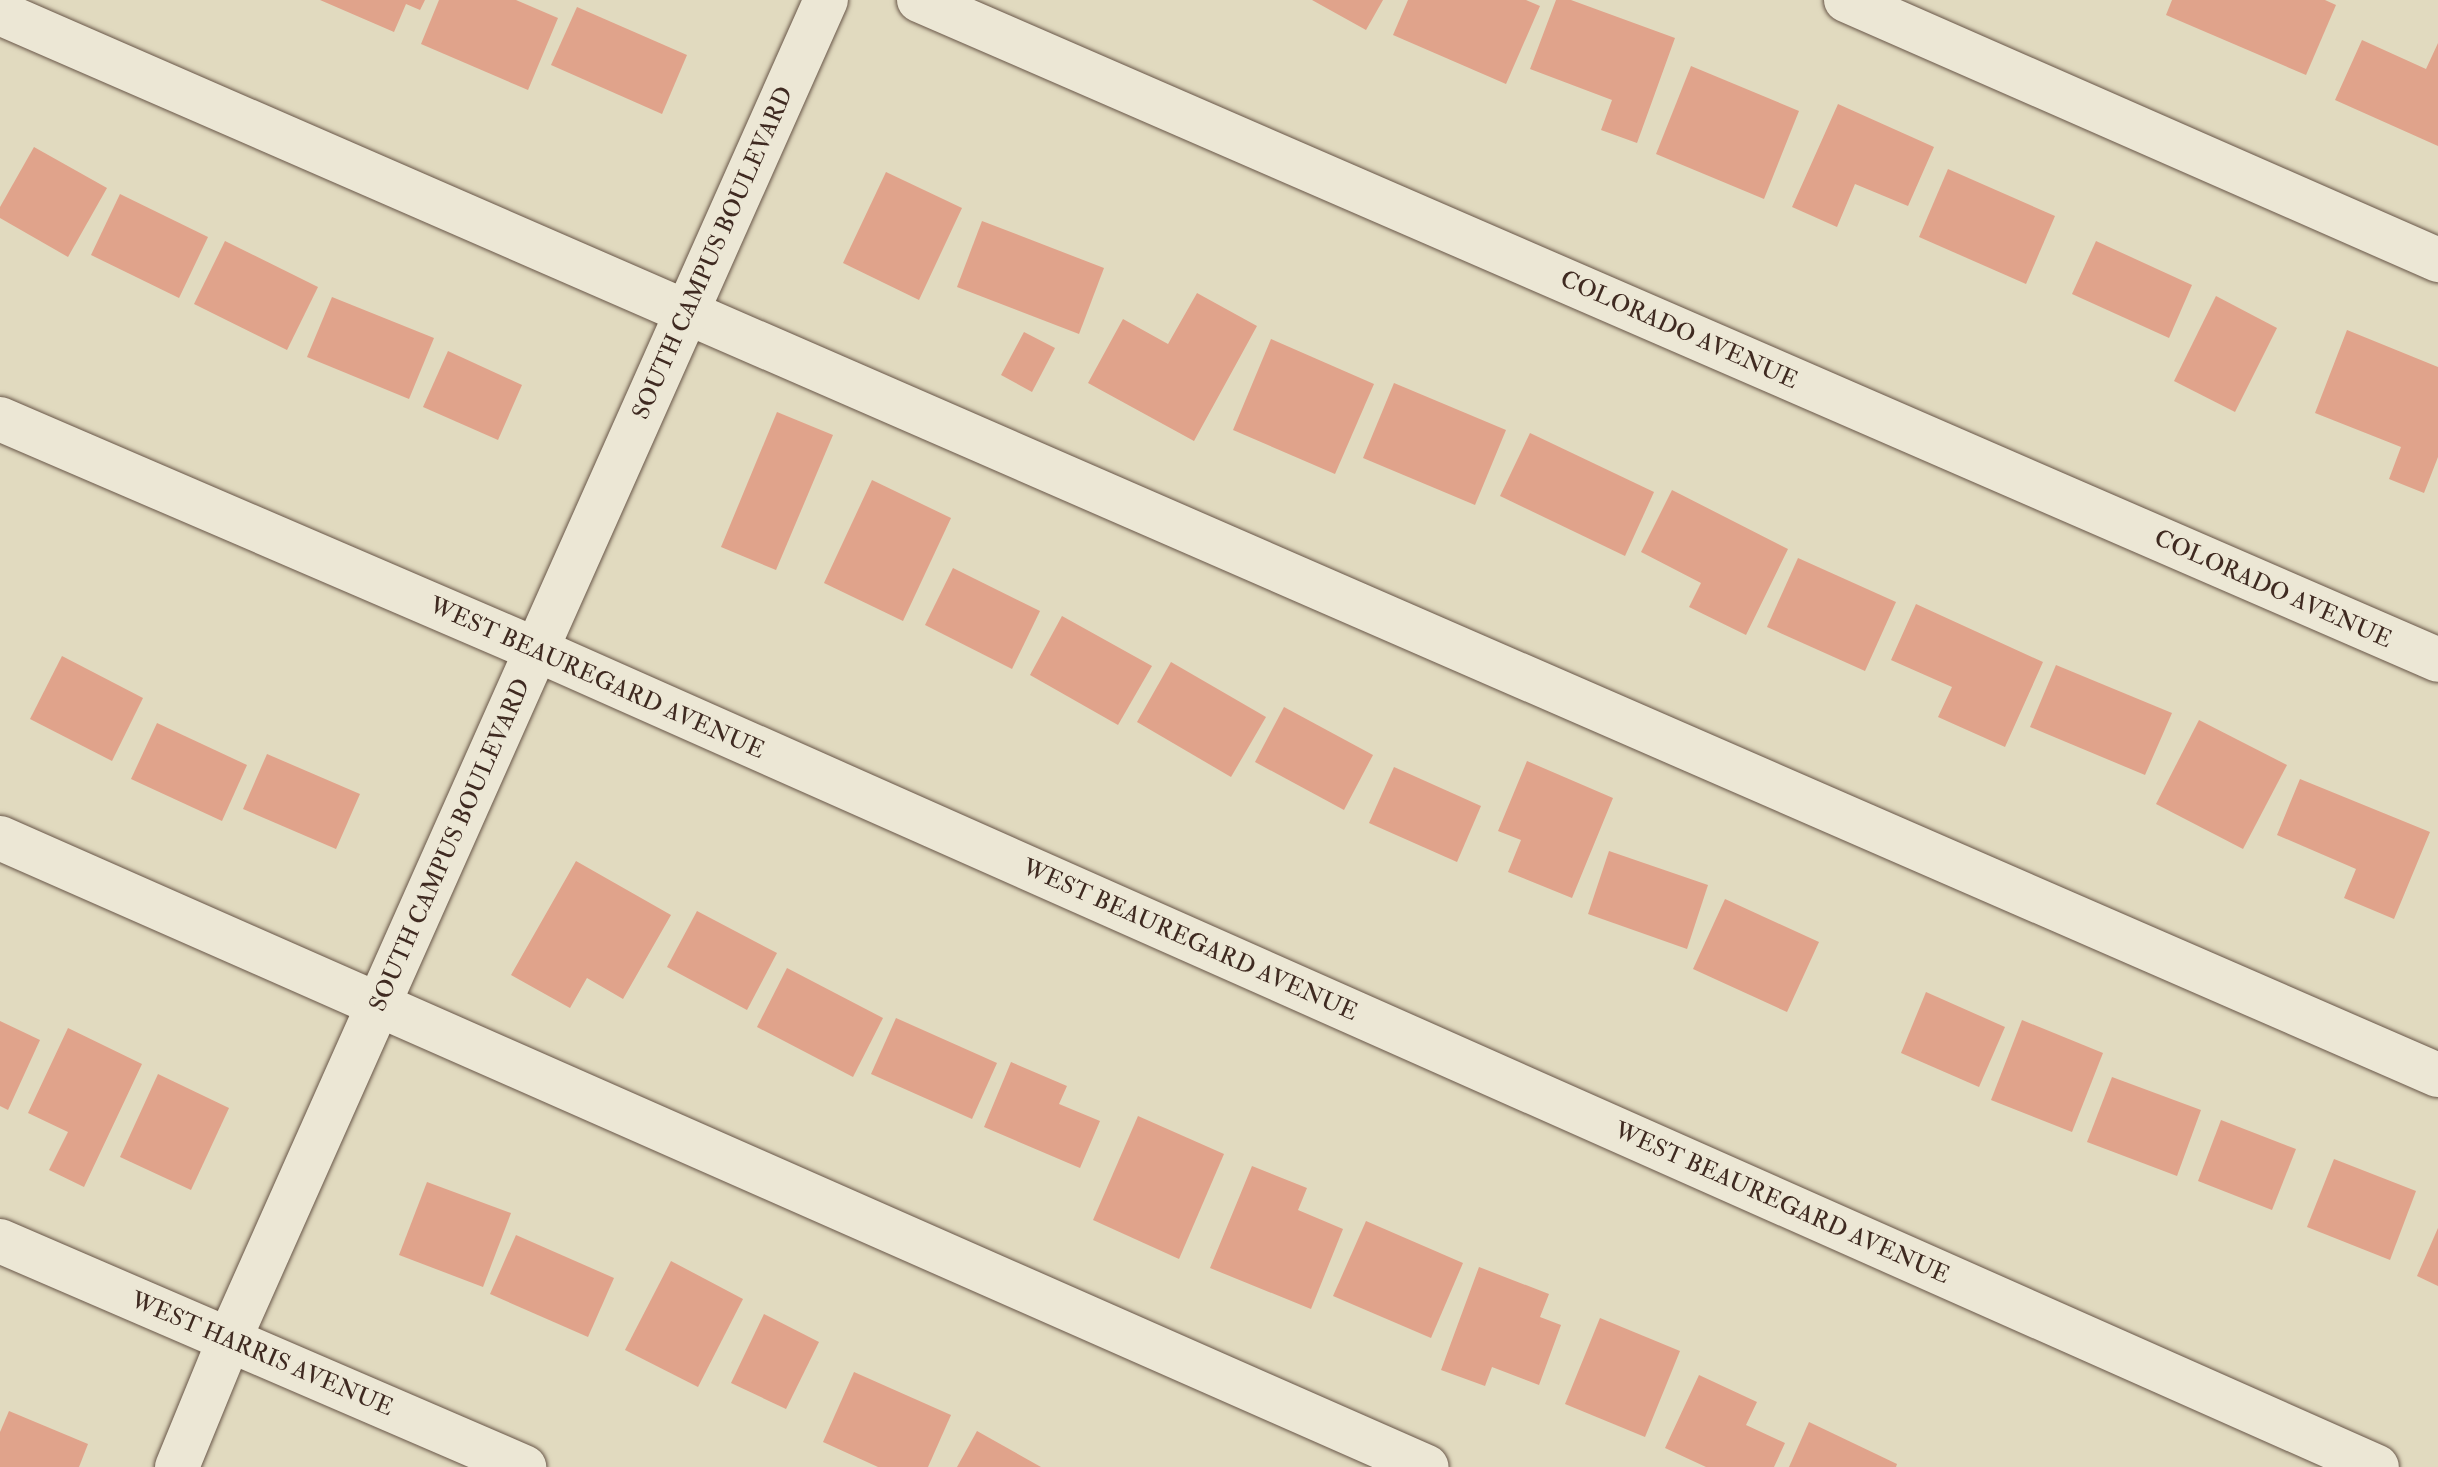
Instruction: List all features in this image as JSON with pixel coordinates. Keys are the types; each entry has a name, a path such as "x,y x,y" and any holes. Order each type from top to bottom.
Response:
{"street":[{"name":"SOUTH CAMPUS BOULEVARD","path":"177,1467 229,1340 826,0"},
{"name":"COLORADO AVENUE","path":"919,0 2438,660"},
{"path":"1846,0 2438,260"},
{"path":"0,13 2438,1075"},
{"name":"WEST BEAUREGARD AVENUE","path":"0,419 537,650 2377,1467"},
{"path":"0,838 1427,1467"},
{"name":"WEST HARRIS AVENUE","path":"0,1241 524,1467"}],"building":[{"path":"320,0 425,0 420,10 406,4 394,32"},
{"path":"439,0 516,0 558,18 528,90 421,44"},
{"path":"1312,0 1383,0 1366,30"},
{"path":"1408,0 1526,0 1540,6 1506,84 1393,35"},
{"path":"1556,0 1571,0 1675,38 1637,143 1601,130 1612,100 1530,69"},
{"path":"2172,0 2325,0 2336,5 2306,75 2166,15"},
{"path":"577,7 687,55 662,114 551,65"},
{"path":"2362,40 2426,69 2438,43 2438,146 2335,100"},
{"path":"1691,66 1799,111 1764,199 1656,154"},
{"path":"1838,104 1934,147 1908,206 1855,184 1837,227 1792,207"},
{"path":"34,147 107,188 68,257 0,218 0,207"},
{"path":"1948,169 2055,216 2026,284 1919,237"},
{"path":"886,172 962,208 919,300 843,263"},
{"path":"120,194 208,237 179,298 91,255"},
{"path":"982,221 1104,268 1079,334 957,287"},
{"path":"225,241 318,287 287,350 194,304"},
{"path":"2096,241 2192,285 2169,338 2072,294"},
{"path":"1197,293 1257,326 1194,441 1088,383 1123,319 1168,344"},
{"path":"2216,296 2277,328 2235,412 2174,381"},
{"path":"332,297 434,338 409,399 307,357"},
{"path":"2347,330 2438,367 2438,457 2424,493 2389,479 2401,447 2315,413"},
{"path":"1024,332 1055,348 1032,392 1001,375"},
{"path":"1271,339 1374,384 1335,474 1233,430"},
{"path":"448,351 522,385 498,440 423,407"},
{"path":"1394,383 1506,430 1475,505 1363,458"},
{"path":"777,412 833,435 776,570 721,547"},
{"path":"1530,433 1654,492 1625,556 1500,496"},
{"path":"872,480 951,518 903,621 824,583"},
{"path":"1672,490 1788,549 1746,635 1689,607 1701,583 1641,552"},
{"path":"1798,558 1896,602 1865,671 1767,627"},
{"path":"953,568 1040,611 1012,669 925,625"},
{"path":"1916,604 2043,662 2005,747 1938,717 1952,687 1891,660"},
{"path":"1062,616 1152,666 1118,725 1030,675"},
{"path":"62,656 143,698 112,761 30,719"},
{"path":"1171,662 1266,717 1231,777 1137,722"},
{"path":"2056,665 2172,713 2145,775 2030,727"},
{"path":"1284,707 1373,755 1344,810 1255,762"},
{"path":"2199,720 2287,765 2243,849 2156,804"},
{"path":"157,723 247,765 222,821 131,779"},
{"path":"267,754 360,794 336,849 243,809"},
{"path":"1527,761 1613,798 1572,898 1508,872 1521,840 1498,831"},
{"path":"1394,767 1481,806 1457,862 1369,823"},
{"path":"2300,779 2430,832 2394,919 2344,898 2356,869 2277,835"},
{"path":"1609,851 1708,885 1687,949 1588,914"},
{"path":"576,861 671,915 623,999 587,978 570,1008 511,975"},
{"path":"1725,899 1819,942 1787,1012 1693,969"},
{"path":"697,911 777,953 747,1010 667,967"},
{"path":"787,968 883,1018 853,1077 757,1027"},
{"path":"1926,992 2005,1027 1979,1087 1901,1053"},
{"path":"896,1018 997,1063 972,1119 871,1074"},
{"path":"2022,1020 2103,1053 2072,1132 1991,1100"},
{"path":"0,1021 40,1040 8,1110 0,1106"},
{"path":"68,1028 142,1064 84,1187 49,1170 68,1132 28,1113"},
{"path":"1011,1062 1067,1086 1059,1104 1100,1121 1080,1168 984,1127"},
{"path":"158,1074 229,1108 191,1190 120,1157"},
{"path":"2112,1077 2201,1110 2177,1176 2087,1142"},
{"path":"1138,1116 1224,1154 1179,1259 1093,1220"},
{"path":"2221,1120 2296,1149 2272,1210 2198,1181"},
{"path":"2334,1159 2416,1191 2390,1260 2307,1227"},
{"path":"1252,1166 1307,1188 1298,1210 1343,1229 1311,1309 1210,1268"},
{"path":"427,1182 511,1213 483,1287 399,1255"},
{"path":"1366,1221 1463,1263 1431,1338 1333,1296"},
{"path":"2438,1228 2438,1286 2417,1276"},
{"path":"516,1235 614,1278 588,1337 490,1294"},
{"path":"671,1261 743,1299 698,1387 625,1350"},
{"path":"1479,1267 1549,1294 1540,1317 1561,1325 1539,1385 1492,1367 1485,1386 1441,1370"},
{"path":"764,1314 819,1342 786,1409 731,1383"},
{"path":"1600,1318 1680,1351 1645,1437 1565,1404"},
{"path":"854,1372 951,1415 928,1467 878,1467 823,1442"},
{"path":"1699,1375 1757,1402 1746,1425 1785,1443 1774,1467 1706,1467 1665,1448"},
{"path":"9,1411 88,1444 79,1467 0,1467 0,1432"},
{"path":"1809,1422 1897,1464 1896,1467 1789,1467"},
{"path":"977,1431 1041,1467 957,1467"}]}
